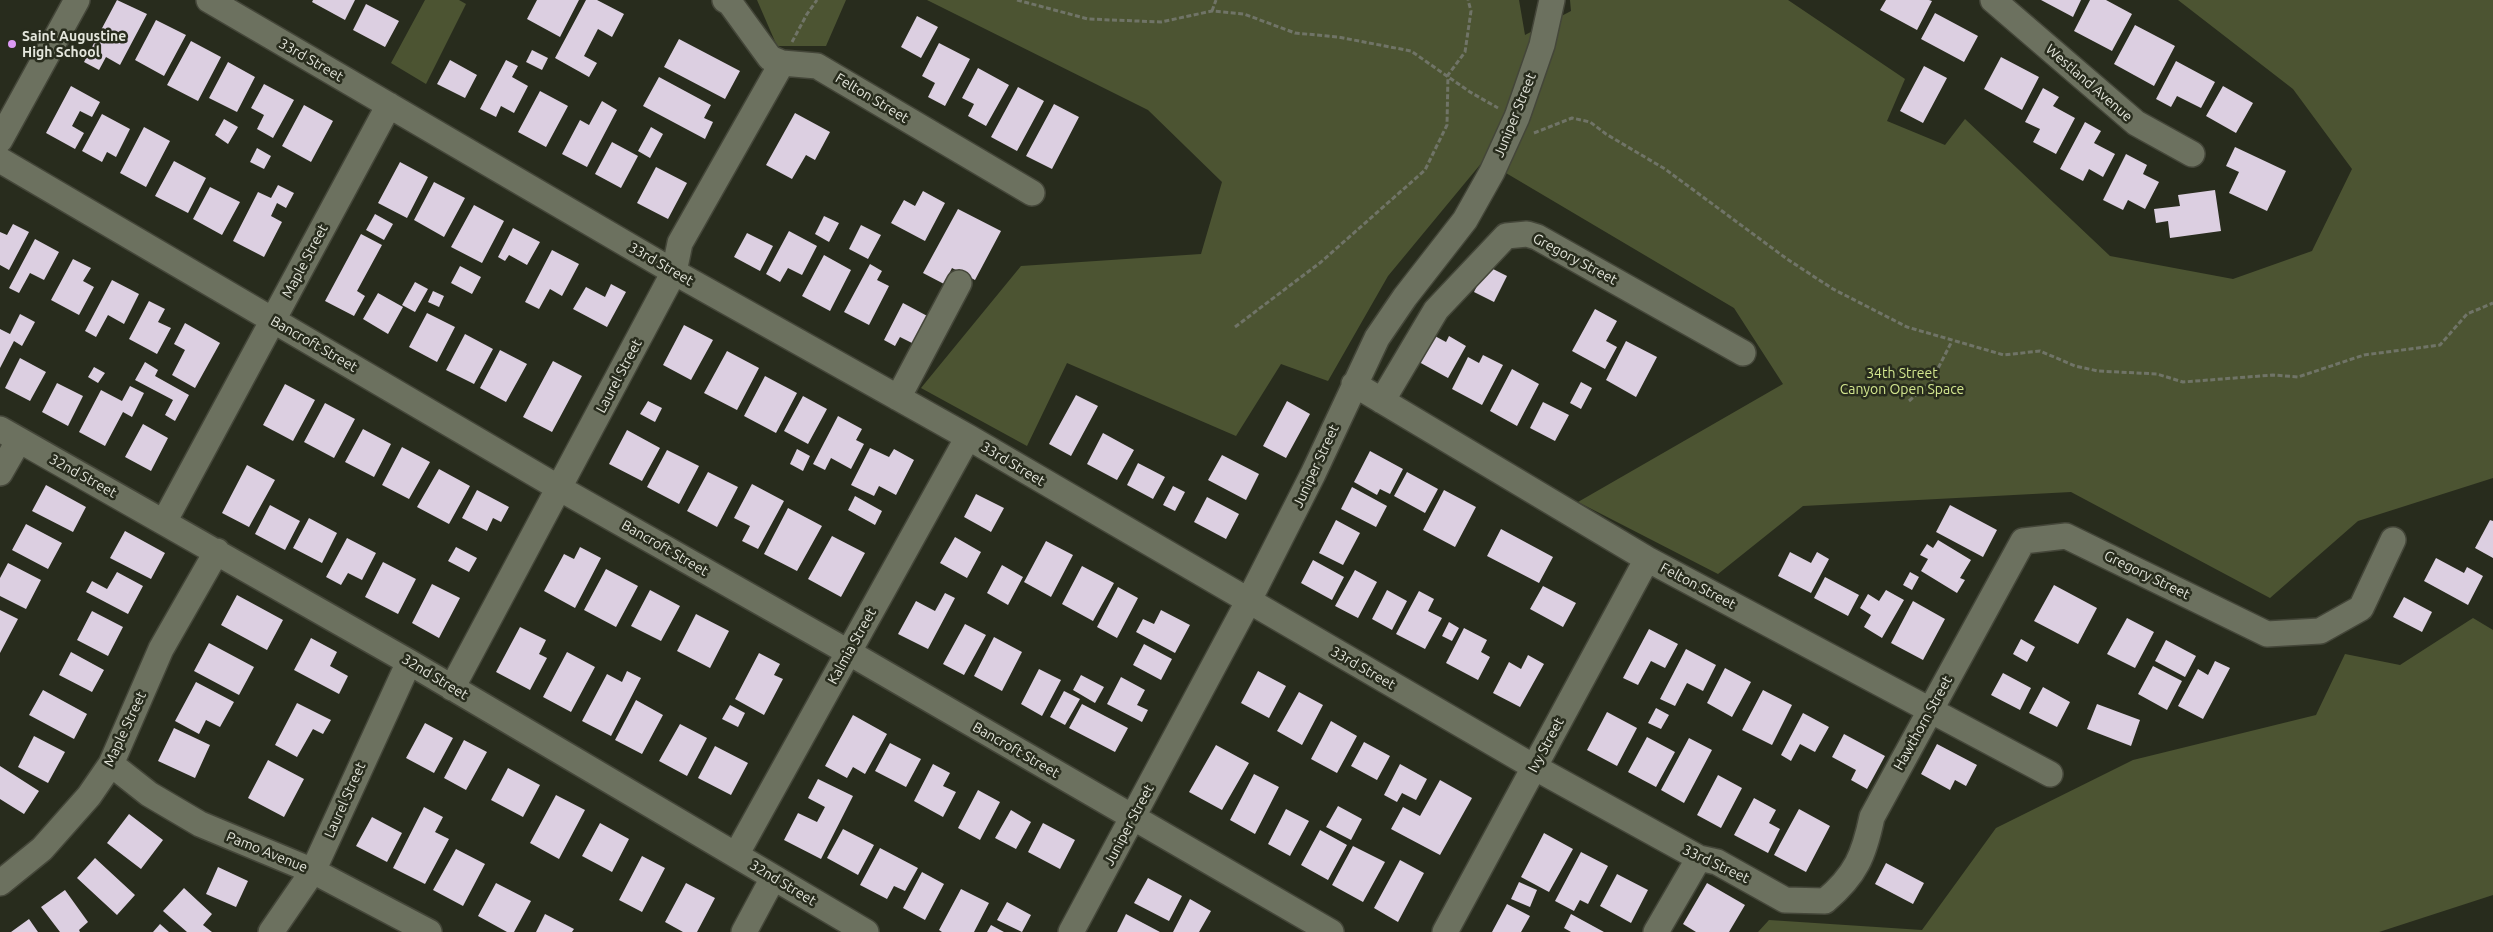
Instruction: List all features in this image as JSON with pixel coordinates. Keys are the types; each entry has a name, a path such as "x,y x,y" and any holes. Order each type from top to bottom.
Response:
{"street":[{"path":"0,140 77,0"},
{"name":"33rd Street","path":"209,0 674,272 968,437 1248,602 1534,767 1699,858 1717,862 1785,900 1825,901"},
{"path":"725,0 730,3 770,58 782,63"},
{"name":"Juniper Street","path":"1071,932 1248,602 1313,474 1377,338 1405,297 1465,220 1492,172 1514,124 1542,44 1552,0"},
{"name":"Westland Avenue","path":"1993,0 2136,123 2192,154"},
{"name":"Felton Street","path":"782,63 817,66 1032,192"},
{"name":"Laurel Street","path":"452,688 674,272 680,242 782,63"},
{"name":"Maple Street","path":"164,522 389,105"},
{"name":"Bancroft Street","path":"0,160 559,488 848,652 1331,932"},
{"name":"Gregory Street","path":"1382,401 1436,310 1506,236 1527,234 1537,236 1742,353"},
{"path":"898,398 959,283"},
{"name":"Felton Street","path":"1354,384 1647,559 2050,774"},
{"path":"0,473 10,434"},
{"name":"32nd Street","path":"10,434 410,662 866,932"},
{"name":"Kalmia Street","path":"736,855 968,437"},
{"name":"Gregory Street","path":"2023,541 2066,536 2267,634 2320,630 2361,608 2393,540"},
{"name":"Hawthorn Street","path":"1825,901 1844,886 1866,850 1872,817 2023,541"},
{"name":"Maple Street","path":"0,883 42,849 89,796 111,764 160,649 217,552"},
{"name":"Ivy Street","path":"1445,932 1647,559"},
{"name":"Laurel Street","path":"271,932 313,871 410,662"},
{"name":"Pamo Avenue","path":"111,764 149,794 200,824 313,871 429,932"},
{"path":"1656,932 1699,858"},
{"path":"744,932 773,878"}],"path":[{"path":"782,63 807,14 818,0"},
{"path":"1017,0 1088,19 1162,22 1212,11 1244,14 1294,33 1338,37 1411,51 1448,75 1528,136 1572,118 1590,122 1606,134 1664,169 1833,290 1907,327 2004,355 2040,351 2075,366 2098,371 2157,374 2183,382 2274,375 2298,377 2364,355 2440,345 2467,314 2493,303"},
{"path":"1212,11 1216,0"},
{"path":"1235,327 1321,262 1425,170 1447,125 1448,75 1465,52 1471,11 1468,0"},
{"path":"1909,401 1931,382 1952,341"}],"green space":[{"path":"425,0 459,0 466,4 426,84 391,63"},
{"path":"757,0 846,0 826,46 777,46"},
{"name":"34th Street Canyon Open Space","path":"927,0 1519,0 1525,35 1571,11 1570,0 1788,0 1905,79 1887,121 1945,145 1965,119 2110,256 2233,279 2312,251 2352,169 2293,89 2178,0 2493,0 2493,478 2358,521 2270,598 2071,492 1803,506 1718,574 1578,502 1783,384 1734,308 1484,160 1388,276 1328,381 1281,364 1236,436 1067,363 1027,446 921,388 1021,266 1201,254 1222,182 1148,110"},
{"path":"2473,618 2493,630 2493,895 2379,932 1758,932 1769,920 1922,930 1996,828 2133,760 2316,715 2345,654 2400,665"}],"building":[{"path":"117,0 147,14 120,65 106,57 99,70 84,62"},
{"path":"313,0 355,0 345,20 312,2"},
{"path":"537,0 579,0 560,37 527,19"},
{"path":"586,0 597,0 624,14 612,37 598,29 584,56 597,63 589,77 555,58"},
{"path":"1886,0 1932,1 1917,30 1880,10"},
{"path":"2041,0 2081,0 2073,17"},
{"path":"2090,0 2106,0 2132,14 2112,51 2074,31"},
{"path":"366,4 399,21 385,47 353,30"},
{"path":"1935,13 1978,36 1964,62 1921,39"},
{"path":"917,16 938,27 921,58 901,47"},
{"path":"156,20 186,35 164,76 135,60"},
{"path":"2135,25 2175,46 2154,86 2114,64"},
{"path":"679,39 740,71 725,99 664,67"},
{"path":"191,41 221,57 198,101 167,85"},
{"path":"939,43 970,59 945,106 928,97 935,83 922,76"},
{"path":"532,50 548,58 542,70 526,62"},
{"path":"2001,57 2039,77 2022,110 1984,89"},
{"path":"450,60 477,75 465,98 437,84"},
{"path":"506,60 518,66 512,77 528,86 514,113 501,106 496,117 480,109"},
{"path":"2176,61 2215,82 2201,108 2177,96 2171,107 2156,99"},
{"path":"228,62 255,77 237,112 209,98"},
{"path":"1924,66 1947,78 1923,123 1900,111"},
{"path":"978,68 1009,85 986,126 968,116 974,104 962,98"},
{"path":"659,77 711,105 704,118 713,122 705,139 643,106"},
{"path":"264,84 294,100 273,138 257,129 264,115 251,108"},
{"path":"71,86 100,102 92,117 80,111 72,126 84,133 75,149 46,133"},
{"path":"2223,86 2253,103 2236,133 2206,116"},
{"path":"1018,87 1044,101 1017,151 991,137"},
{"path":"2043,88 2059,97 2053,106 2075,118 2056,154 2033,142 2040,129 2025,122"},
{"path":"540,91 568,106 546,147 518,132"},
{"path":"602,101 617,110 587,167 562,154 580,120 589,125"},
{"path":"1054,104 1079,117 1052,169 1026,156"},
{"path":"304,105 333,121 311,162 282,146"},
{"path":"795,113 830,132 815,160 806,155 792,179 766,165"},
{"path":"102,114 130,129 116,157 107,152 102,162 82,151"},
{"path":"224,119 238,127 228,144 215,135"},
{"path":"2085,122 2101,131 2094,143 2115,154 2103,177 2089,169 2083,181 2060,169"},
{"path":"144,127 170,141 146,187 120,173"},
{"path":"651,127 663,134 650,158 638,151"},
{"path":"612,142 638,156 621,188 595,174"},
{"path":"2235,147 2286,171 2267,211 2229,193 2239,172 2226,166"},
{"path":"257,148 271,156 264,169 250,162"},
{"path":"2126,154 2147,165 2143,174 2159,182 2145,209 2128,200 2123,210 2103,200"},
{"path":"174,161 206,178 188,213 155,196"},
{"path":"400,162 428,177 407,218 378,203"},
{"path":"656,167 687,183 668,219 637,203"},
{"path":"434,182 465,198 444,237 414,220"},
{"path":"278,185 294,193 286,208 277,203 271,216 282,222 264,257 233,241 258,192 271,198"},
{"path":"210,187 240,202 222,235 193,219"},
{"path":"2215,190 2221,231 2170,238 2168,221 2156,223 2154,209 2180,206 2178,195"},
{"path":"923,191 945,203 925,241 891,223 904,200 915,206"},
{"path":"474,205 504,221 482,263 451,247"},
{"path":"958,209 1001,231 975,280 952,268 944,284 923,273"},
{"path":"375,214 393,224 384,240 366,230"},
{"path":"824,216 839,223 829,242 815,234"},
{"path":"13,224 29,232 9,270 0,265 0,232 7,235"},
{"path":"861,225 881,235 868,259 849,249"},
{"path":"513,228 540,242 527,265 509,255 505,261 498,257"},
{"path":"789,231 817,246 802,275 788,268 780,282 766,274"},
{"path":"747,233 773,246 760,271 734,257"},
{"path":"361,234 382,245 357,291 365,296 354,316 325,301"},
{"path":"35,239 59,252 44,280 30,273 19,293 9,288"},
{"path":"552,250 579,264 562,296 550,289 539,309 525,302"},
{"path":"824,255 851,270 830,311 802,296"},
{"path":"73,259 91,268 83,281 94,287 79,315 51,300"},
{"path":"870,264 882,271 877,280 889,286 869,325 844,312"},
{"path":"460,266 481,277 472,294 451,283"},
{"path":"1487,266 1507,276 1494,302 1474,292"},
{"path":"112,280 139,294 124,324 108,315 96,337 85,331"},
{"path":"415,282 428,289 415,312 402,305"},
{"path":"611,284 626,292 607,327 573,309 586,287 605,297"},
{"path":"433,291 444,296 439,307 428,302"},
{"path":"378,293 403,307 388,334 363,319"},
{"path":"149,301 165,309 158,322 171,328 157,354 129,339"},
{"path":"903,303 931,318 916,345 900,337 895,346 884,340"},
{"path":"1595,309 1617,321 1606,341 1617,347 1605,369 1572,351"},
{"path":"427,313 455,327 437,362 409,347"},
{"path":"20,314 35,322 22,346 14,341 0,368 0,329 10,334"},
{"path":"185,323 220,343 195,388 172,375 185,350 174,344"},
{"path":"684,325 713,340 691,380 663,365"},
{"path":"465,334 493,349 474,384 446,370"},
{"path":"1433,335 1446,342 1449,336 1466,346 1448,378 1419,362"},
{"path":"1626,341 1657,357 1636,397 1606,380"},
{"path":"500,350 527,364 506,402 480,388"},
{"path":"727,351 759,368 737,410 704,393"},
{"path":"1483,355 1503,365 1482,405 1452,389 1468,357 1479,363"},
{"path":"20,358 46,372 30,401 5,388"},
{"path":"553,361 582,376 552,432 523,417"},
{"path":"145,362 158,370 155,376 189,395 175,421 165,415 173,400 135,380"},
{"path":"94,367 105,373 98,383 88,377"},
{"path":"1512,369 1539,384 1517,426 1490,411"},
{"path":"765,376 797,393 776,433 744,416"},
{"path":"1581,382 1592,388 1581,409 1570,403"},
{"path":"57,383 83,396 68,426 42,412"},
{"path":"285,384 315,400 293,441 263,425"},
{"path":"130,386 144,393 132,417 123,412 105,446 79,432 101,390 122,401"},
{"path":"1076,395 1098,406 1071,456 1049,444"},
{"path":"803,396 827,409 808,444 784,431"},
{"path":"648,401 662,408 655,422 640,414"},
{"path":"1287,401 1310,414 1286,458 1263,446"},
{"path":"1543,402 1569,415 1555,441 1530,428"},
{"path":"325,403 355,419 334,458 304,442"},
{"path":"838,416 862,429 856,440 864,444 851,469 831,458 825,470 813,464"},
{"path":"143,424 168,438 151,471 125,457"},
{"path":"363,429 391,444 374,477 345,462"},
{"path":"627,430 660,448 642,481 609,464"},
{"path":"1103,433 1134,450 1117,480 1087,464"},
{"path":"402,447 430,462 409,499 382,485"},
{"path":"870,448 889,457 894,449 914,460 896,495 879,486 874,496 851,485"},
{"path":"797,449 810,456 803,471 790,464"},
{"path":"667,450 699,466 679,504 647,487"},
{"path":"1370,451 1403,469 1390,494 1380,489 1377,495 1354,482"},
{"path":"1222,455 1259,474 1246,500 1208,480"},
{"path":"1138,463 1165,477 1153,499 1127,485"},
{"path":"247,465 275,480 249,527 222,513"},
{"path":"439,469 470,486 449,524 417,507"},
{"path":"708,472 738,487 717,527 687,511"},
{"path":"1407,472 1438,489 1425,513 1394,496"},
{"path":"752,484 784,501 758,549 742,541 750,526 734,518"},
{"path":"46,485 86,507 73,532 32,511"},
{"path":"1173,486 1185,492 1175,511 1163,505"},
{"path":"1352,487 1387,506 1376,527 1341,509"},
{"path":"477,490 509,507 501,522 493,518 487,531 462,518"},
{"path":"1444,490 1476,507 1455,547 1423,530"},
{"path":"976,494 1004,508 991,532 964,517"},
{"path":"855,496 882,511 875,525 848,510"},
{"path":"1207,497 1239,514 1226,539 1194,522"},
{"path":"270,505 300,521 285,550 255,534"},
{"path":"1950,505 1997,530 1983,557 1936,532"},
{"path":"788,508 822,526 797,571 764,554"},
{"path":"309,518 337,533 322,563 293,548"},
{"path":"1336,520 1360,533 1343,565 1319,553"},
{"path":"2490,520 2493,521 2493,558 2475,548"},
{"path":"26,524 62,543 48,569 12,550"},
{"path":"1501,529 1553,557 1539,583 1487,556"},
{"path":"125,531 165,553 151,579 110,558"},
{"path":"832,536 865,553 841,597 808,579"},
{"path":"955,537 981,552 967,578 940,563"},
{"path":"347,538 376,553 362,580 348,573 341,585 326,577"},
{"path":"1938,540 1971,560 1960,578 1965,580 1957,593 1921,571 1928,559 1920,555 1927,544 1933,548"},
{"path":"1046,541 1073,555 1051,597 1024,582"},
{"path":"456,547 477,558 469,572 448,561"},
{"path":"580,547 601,558 575,608 544,591 564,554 574,559"},
{"path":"1790,552 1811,563 1817,552 1829,559 1811,593 1778,576"},
{"path":"2436,558 2464,573 2467,567 2483,576 2468,605 2424,581"},
{"path":"1313,560 1344,577 1332,600 1301,583"},
{"path":"383,562 416,579 398,614 365,597"},
{"path":"8,563 41,580 26,609 0,596 0,578"},
{"path":"1002,565 1023,577 1008,605 987,593"},
{"path":"1082,566 1114,583 1093,621 1062,604"},
{"path":"606,569 638,586 616,627 584,610"},
{"path":"1355,570 1377,582 1358,618 1335,606"},
{"path":"117,572 143,586 128,614 86,592 92,581 107,589"},
{"path":"1910,572 1919,577 1912,590 1903,585"},
{"path":"1825,577 1859,595 1848,616 1814,598"},
{"path":"432,584 460,598 439,638 412,623"},
{"path":"2054,585 2097,608 2078,644 2034,621"},
{"path":"1543,586 1576,603 1563,627 1530,609"},
{"path":"1118,587 1138,598 1117,638 1097,627"},
{"path":"650,590 680,606 661,641 631,626"},
{"path":"1387,590 1407,601 1392,630 1372,619"},
{"path":"1886,590 1904,600 1882,638 1864,627 1871,615 1860,608 1868,594 1879,601"},
{"path":"1419,591 1434,599 1428,611 1442,618 1425,649 1396,634"},
{"path":"945,593 955,598 928,649 898,634 916,601 935,611"},
{"path":"237,595 283,620 267,650 221,625"},
{"path":"2404,597 2432,612 2422,632 2393,617"},
{"path":"1913,601 1945,619 1923,660 1891,643"},
{"path":"0,610 18,619 0,653"},
{"path":"1161,610 1190,625 1175,653 1136,632 1143,619 1154,624"},
{"path":"92,611 123,627 108,656 77,640"},
{"path":"696,614 729,631 710,668 677,651"},
{"path":"2127,618 2154,632 2135,668 2107,654"},
{"path":"1449,622 1459,628 1452,641 1442,636"},
{"path":"965,624 986,635 964,675 943,664"},
{"path":"520,627 546,640 539,654 547,658 530,690 496,672"},
{"path":"1464,628 1487,640 1481,652 1490,657 1478,680 1446,663"},
{"path":"1649,629 1678,644 1665,668 1651,661 1638,685 1623,678"},
{"path":"994,637 1022,652 1002,691 974,676"},
{"path":"311,638 337,652 330,666 348,676 339,694 294,670"},
{"path":"2021,639 2035,647 2027,662 2013,654"},
{"path":"2166,640 2196,656 2185,677 2155,661"},
{"path":"209,643 254,667 239,695 194,671"},
{"path":"1144,644 1172,659 1161,680 1133,665"},
{"path":"1686,649 1716,665 1703,691 1687,683 1675,706 1660,699"},
{"path":"71,652 104,670 92,692 59,675"},
{"path":"567,652 595,667 571,712 543,697"},
{"path":"759,653 780,664 774,675 783,679 764,715 735,699"},
{"path":"1528,655 1544,664 1520,707 1493,693 1509,662 1521,669"},
{"path":"2215,661 2230,668 2203,719 2178,706 2198,669 2208,675"},
{"path":"2153,666 2182,681 2167,710 2138,694"},
{"path":"1725,668 1751,682 1732,717 1707,703"},
{"path":"1039,669 1061,680 1042,716 1021,704"},
{"path":"627,671 641,678 611,736 582,721 607,674 622,682"},
{"path":"1258,671 1286,686 1269,718 1241,703"},
{"path":"2003,673 2031,688 2020,710 1991,695"},
{"path":"1081,675 1104,687 1095,703 1073,690"},
{"path":"1121,677 1145,690 1137,705 1148,710 1142,722 1107,704"},
{"path":"196,682 234,702 220,727 206,720 199,734 175,721"},
{"path":"2043,687 2070,702 2057,727 2029,713"},
{"path":"43,690 87,714 74,739 29,715"},
{"path":"1763,690 1792,705 1772,745 1742,730"},
{"path":"1064,691 1080,699 1065,725 1050,717"},
{"path":"1299,692 1323,705 1302,745 1277,731"},
{"path":"636,700 663,715 642,754 615,740"},
{"path":"297,703 331,720 323,734 313,729 297,757 275,745"},
{"path":"1082,704 1128,728 1115,752 1069,728"},
{"path":"2097,704 2140,720 2131,746 2087,729"},
{"path":"730,705 745,713 738,727 722,719"},
{"path":"1656,708 1669,715 1661,729 1648,723"},
{"path":"1607,712 1637,728 1617,766 1587,750"},
{"path":"1803,713 1829,727 1815,752 1800,744 1791,761 1781,755"},
{"path":"853,715 887,734 865,774 853,767 847,778 825,766"},
{"path":"1331,721 1357,736 1337,773 1311,759"},
{"path":"425,723 453,738 434,773 406,758"},
{"path":"680,724 707,738 687,776 659,761"},
{"path":"174,728 210,745 195,778 158,761"},
{"path":"1844,734 1885,756 1867,789 1851,780 1856,770 1832,757"},
{"path":"34,736 65,752 48,783 18,767"},
{"path":"1647,737 1675,752 1656,787 1628,772"},
{"path":"1689,738 1712,750 1684,803 1661,790"},
{"path":"464,740 487,752 466,790 444,778"},
{"path":"1364,742 1390,756 1377,780 1351,766"},
{"path":"890,743 921,759 906,787 875,771"},
{"path":"1937,744 1977,765 1966,786 1955,780 1950,790 1921,774"},
{"path":"1216,745 1249,763 1222,810 1189,792"},
{"path":"715,746 748,763 731,795 698,778"},
{"path":"268,760 304,779 284,817 248,798"},
{"path":"933,764 950,773 943,786 956,792 943,817 914,801"},
{"path":"1400,764 1427,779 1416,800 1402,793 1397,802 1384,795"},
{"path":"0,766 39,791 24,814 0,799"},
{"path":"508,768 540,785 523,817 491,800"},
{"path":"1254,774 1279,787 1255,834 1230,820"},
{"path":"1718,775 1742,788 1721,828 1697,815"},
{"path":"818,779 853,796 821,859 784,840 798,813 817,822 825,807 808,798"},
{"path":"1440,780 1472,798 1440,855 1391,829 1403,807 1420,816"},
{"path":"978,790 1000,802 980,840 958,828"},
{"path":"556,795 585,810 559,859 530,843"},
{"path":"1754,798 1776,810 1769,823 1780,829 1768,853 1734,835"},
{"path":"1338,806 1362,819 1351,840 1326,827"},
{"path":"424,807 443,817 435,832 449,839 425,884 393,868"},
{"path":"1286,809 1309,821 1290,856 1268,844"},
{"path":"1799,809 1830,826 1806,872 1774,855"},
{"path":"1011,810 1031,822 1016,849 995,838"},
{"path":"129,814 163,840 141,869 107,843"},
{"path":"372,817 402,833 387,862 356,846"},
{"path":"600,823 629,839 612,872 582,856"},
{"path":"1043,823 1075,840 1060,869 1028,852"},
{"path":"843,829 874,845 858,875 827,858"},
{"path":"1320,830 1347,845 1328,880 1301,865"},
{"path":"1544,833 1573,849 1549,892 1521,877"},
{"path":"1353,846 1385,862 1363,902 1332,885"},
{"path":"880,848 918,868 905,891 894,886 887,899 860,885"},
{"path":"456,849 485,864 463,906 433,890"},
{"path":"1581,852 1608,866 1588,904 1580,900 1574,911 1555,901"},
{"path":"642,856 665,868 642,912 619,900"},
{"path":"95,858 135,895 117,915 77,878"},
{"path":"1400,860 1424,873 1398,922 1374,908"},
{"path":"1886,863 1924,883 1913,904 1875,884"},
{"path":"218,867 248,881 236,907 206,894"},
{"path":"922,872 944,884 925,920 903,908"},
{"path":"1617,874 1648,890 1631,923 1600,906"},
{"path":"1148,878 1182,896 1169,921 1134,903"},
{"path":"1519,882 1537,890 1530,907 1511,899"},
{"path":"496,883 531,901 514,932 507,932 478,916"},
{"path":"686,883 715,898 697,932 683,932 665,922"},
{"path":"1707,883 1745,905 1729,932 1696,932 1683,924"},
{"path":"184,888 212,914 203,925 212,932 187,932 163,911"},
{"path":"961,889 989,903 974,932 942,932 939,930"},
{"path":"65,890 88,922 79,930 80,932 60,932 41,907"},
{"path":"1190,899 1211,911 1199,932 1173,932"},
{"path":"1007,902 1031,915 1022,932 997,920"},
{"path":"1507,904 1530,916 1521,932 1492,932"},
{"path":"545,914 574,929 572,932 536,932"},
{"path":"1126,914 1160,932 1117,932"},
{"path":"1571,914 1604,932 1571,932 1564,928"},
{"path":"29,919 38,932 11,932"},
{"path":"160,924 169,932 153,932"},
{"path":"991,925 1004,932 987,932"}],"place":[{"name":"Saint Augustine High School","path":"12,44"}]}
